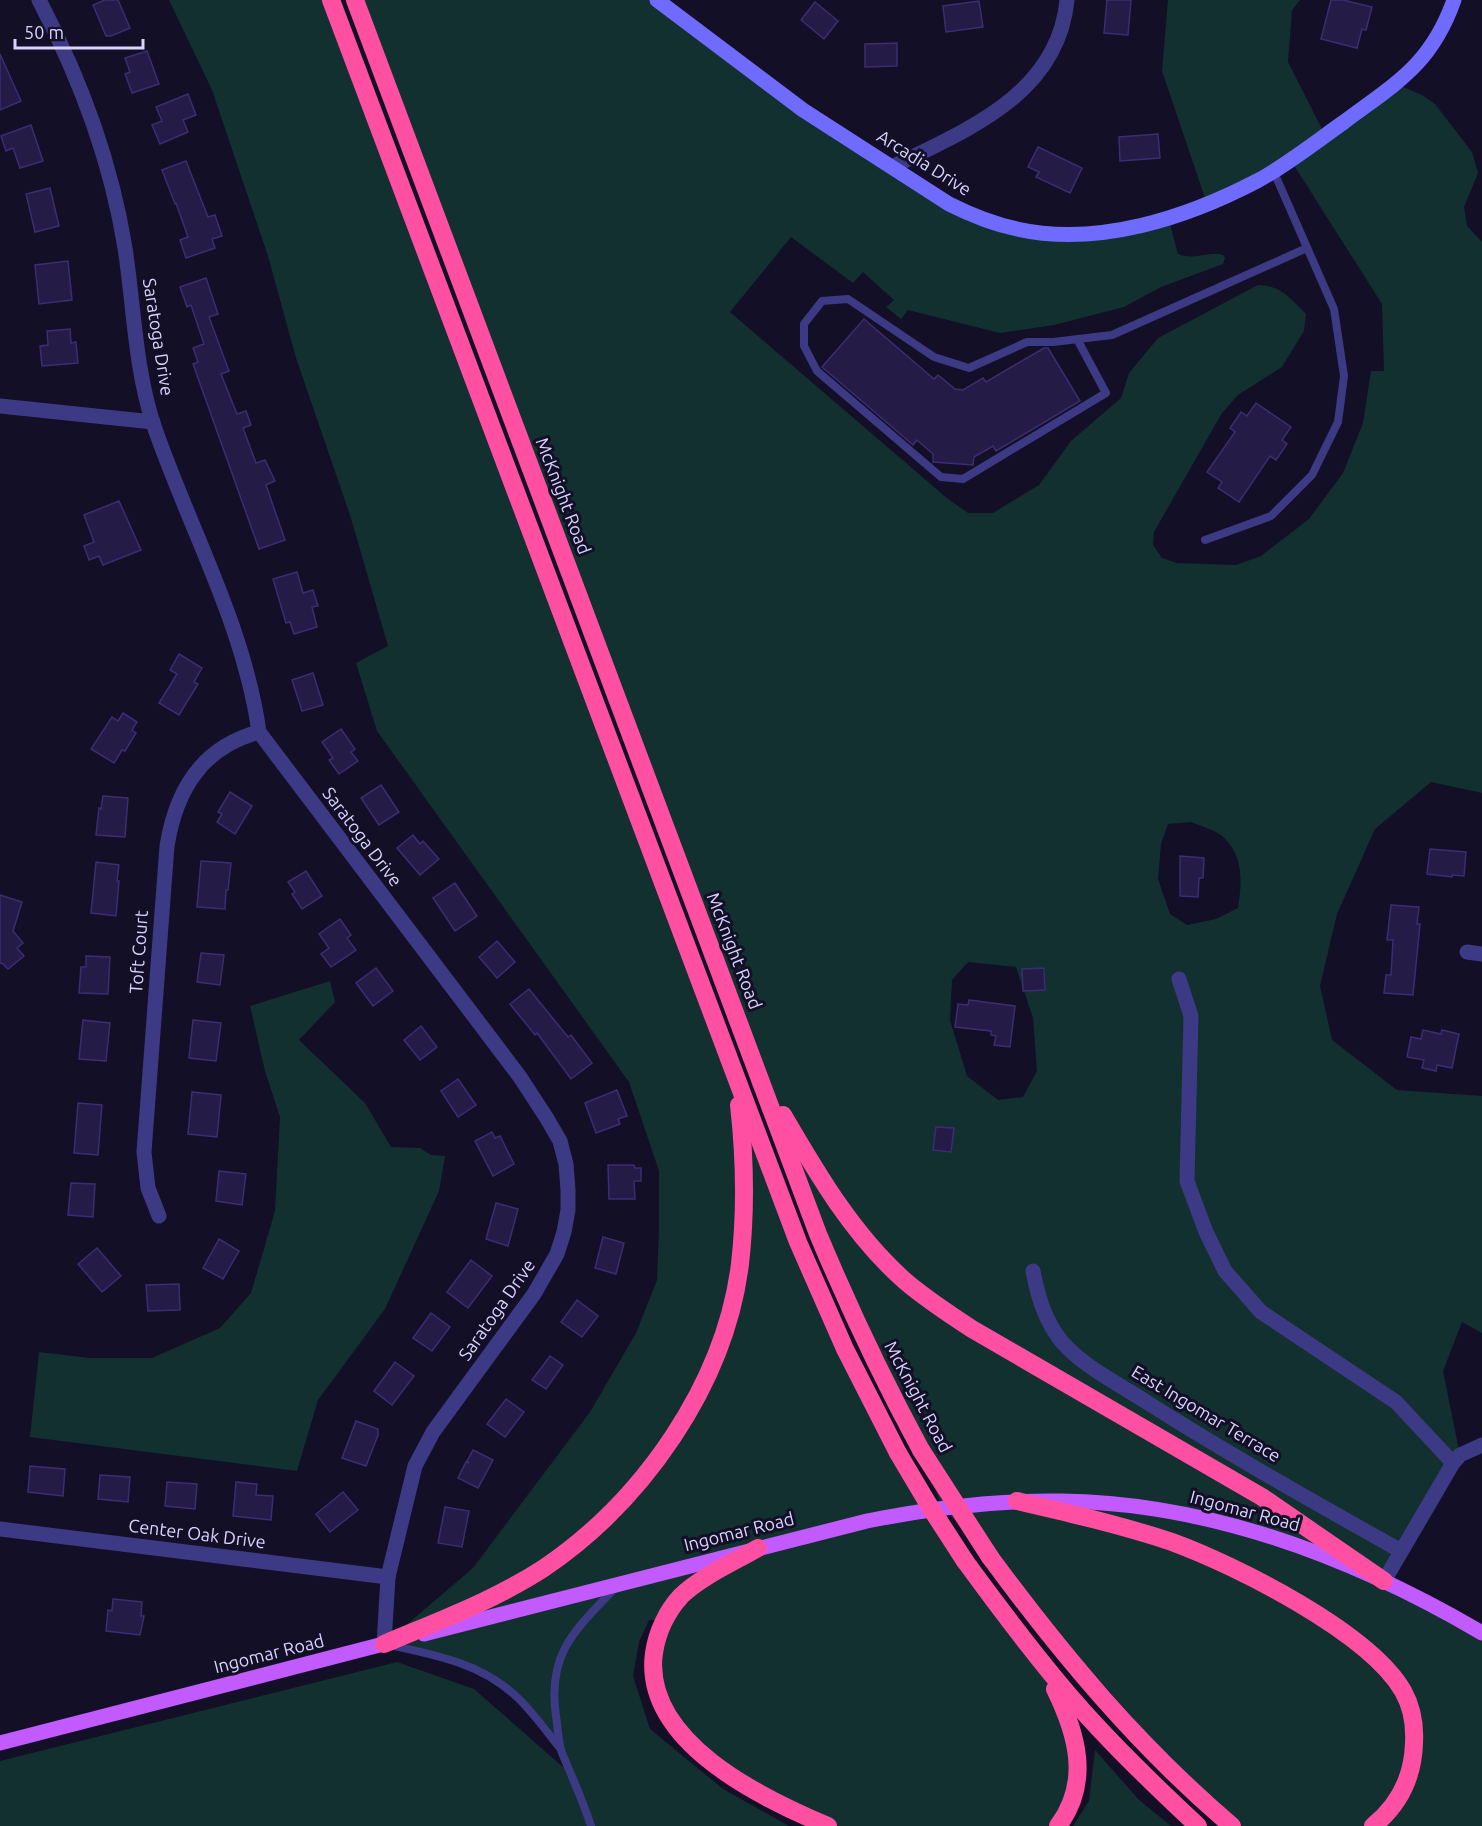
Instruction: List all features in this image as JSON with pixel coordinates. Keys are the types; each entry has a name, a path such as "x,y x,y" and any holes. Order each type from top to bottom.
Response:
{"highway":[{"path":"331,0 798,1242 865,1391 898,1453 965,1561 1042,1663 1115,1746 1198,1826"},
{"name":"McKnight Road","path":"354,0 818,1234 891,1395 921,1450 990,1557 1059,1649 1092,1688 1172,1772 1232,1826"},
{"path":"757,1070 815,1171 833,1197 868,1242 906,1282 972,1329 1262,1497 1384,1581"},
{"path":"384,1644 515,1585 562,1554 621,1502 643,1479 680,1426 696,1398 719,1342 740,1265 744,1166 737,1079"},
{"path":"1017,1501 1137,1531 1211,1558 1245,1574 1316,1614 1370,1653 1384,1666 1403,1691 1413,1718 1415,1733 1408,1780 1393,1806 1373,1826"},
{"path":"758,1548 694,1586 672,1607 664,1620 654,1650 653,1678 656,1693 677,1731 701,1754 757,1791 828,1826"},
{"path":"1042,1663 1069,1718 1078,1755 1079,1769 1074,1795 1058,1826"},
{"path":"1217,1813 1246,1826"}],"main road":[{"name":"Ingomar Road","path":"0,1743 758,1548 908,1513 977,1503 1017,1501 1105,1503 1187,1515 1228,1524 1308,1549 1384,1581 1482,1633"}],"street":[{"name":"Saratoga Drive","path":"39,0 82,90 108,170 125,246 140,368 153,422 242,651 259,732 520,1077 560,1141 566,1164 568,1210 557,1254 534,1294 432,1432 415,1466 388,1577 384,1644"},
{"name":"Arcadia Drive","path":"657,0 803,110 949,204 971,215 1018,230 1071,235 1143,225 1207,204 1259,180 1405,77 1433,46 1454,0"},
{"path":"892,167 955,135 1015,98 1032,82 1054,47 1062,28 1067,0"},
{"path":"0,406 153,422"},
{"name":"Toft Court","path":"159,1216 148,1188 144,1152 167,846 171,823 176,804 185,786 210,757 240,737 259,732"},
{"path":"1179,979 1191,1016 1187,1180 1206,1232 1225,1271 1261,1312 1396,1402 1457,1459"},
{"name":"East Ingomar Terrace","path":"1033,1271 1036,1288 1047,1319 1054,1331 1075,1355 1198,1435 1401,1551"},
{"path":"1384,1581 1457,1459 1482,1445"},
{"name":"Center Oak Drive","path":"0,1529 388,1577"}],"lane":[{"path":"1205,540 1271,516 1312,475 1338,422 1344,376 1334,309 1273,170"},
{"path":"1077,339 1106,393 963,478 941,477 817,371 804,346 804,324 822,301 848,299 934,357 969,368 1027,342 1053,342 1077,339 1112,335 1307,248"},
{"path":"561,1750 554,1697 561,1657 569,1639 582,1622 621,1583"},
{"path":"384,1644 449,1658 472,1668 508,1689 525,1705 561,1750 591,1826"}],"green space":[{"path":"169,0 331,0 798,1242 898,1453 941,1505 921,1450 865,1340 355,0 657,0 949,204 1044,233 1168,217 1178,254 1185,256 1223,255 1225,258 1223,264 1161,287 1124,307 1054,325 1000,333 908,310 901,319 886,307 894,300 863,272 853,283 791,237 730,312 948,499 968,513 993,513 1039,485 1071,441 1121,398 1129,373 1158,338 1258,285 1273,287 1285,294 1306,314 1304,331 1282,367 1238,395 1222,413 1154,532 1153,545 1162,558 1177,563 1236,565 1261,556 1309,519 1343,473 1363,423 1371,371 1384,371 1382,304 1290,159 1207,204 1162,71 1168,0 1300,0 1292,10 1288,62 1325,135 1396,84 1422,95 1435,104 1472,152 1478,173 1464,207 1467,226 1482,242 1482,793 1431,782 1375,829 1337,914 1320,986 1332,1040 1397,1090 1482,1096 1482,1333 1462,1322 1443,1371 1460,1455 1384,1581 1482,1633 1482,1826 1232,1826 1217,1813 990,1557 944,1509 965,1561 1042,1663 1078,1755 1058,1826 828,1826 757,1791 661,1705 664,1620 649,1620 639,1642 633,1676 650,1729 723,1789 789,1826 0,1826 0,1761 397,1662 474,1689 564,1768 561,1750 530,1711 480,1671 384,1644 473,1568 590,1412 636,1333 657,1280 659,1171 629,1082 377,731 356,663 388,646 350,515 296,358 268,256 212,90","holes":["1191,822 1219,834 1229,843 1238,860 1240,888 1238,908 1216,919 1187,925 1170,914 1158,879 1161,844 1168,824","968,962 1016,967 1033,1018 1037,1071 1023,1097 998,1100 967,1076 950,1020 952,980"]},
{"path":"330,981 335,1002 299,1040 365,1103 391,1147 420,1148 431,1155 445,1156 439,1191 385,1309 318,1400 297,1471 30,1437 39,1352 90,1358 152,1358 220,1328 251,1293 275,1211 280,1117 265,1071 250,1006"},
{"path":"1095,1750 1139,1800 1171,1826 1073,1826 1089,1801"}],"building":[{"path":"105,0 118,0 130,28 106,36 93,5"},
{"path":"1107,0 1131,0 1128,35 1104,33"},
{"path":"1331,0 1343,0 1372,7 1366,30 1362,29 1357,48 1321,39"},
{"path":"979,1 983,27 946,32 943,6"},
{"path":"815,2 838,21 824,39 801,20"},
{"path":"897,43 897,66 865,67 865,44"},
{"path":"147,51 159,84 132,93 125,74 130,72 125,58"},
{"path":"0,54 21,101 0,110"},
{"path":"188,94 196,115 183,120 188,132 160,144 152,125 162,121 156,107"},
{"path":"31,125 43,161 20,168 13,148 6,151 1,136"},
{"path":"1158,134 1160,158 1120,161 1119,137"},
{"path":"1038,147 1082,168 1070,193 1036,177 1039,172 1028,167"},
{"path":"186,161 208,217 215,215 222,236 212,239 215,248 186,258 180,240 188,237 162,170"},
{"path":"50,188 59,226 35,232 26,194"},
{"path":"68,261 72,300 39,304 35,265"},
{"path":"206,278 218,314 209,317 229,371 221,374 237,414 246,411 251,425 243,428 256,463 265,460 275,481 266,485 285,540 259,549 193,364 198,362 193,348 204,344 191,305 187,307 180,287"},
{"path":"864,319 934,379 938,375 955,389 963,390 983,378 986,382 1044,348 1048,348 1080,401 996,451 993,446 974,457 973,465 933,462 933,454 917,440 913,445 822,367"},
{"path":"70,329 71,343 76,342 78,363 42,366 40,346 48,345 47,331"},
{"path":"1256,403 1291,427 1282,440 1287,444 1276,460 1270,456 1239,502 1218,488 1222,482 1207,472 1235,432 1230,428 1241,412 1247,416"},
{"path":"119,501 141,550 103,565 99,556 89,560 84,546 94,542 84,515"},
{"path":"297,572 303,593 313,590 318,606 312,607 317,627 294,634 290,622 286,623 273,579"},
{"path":"179,654 202,668 194,682 198,684 179,715 159,703 177,674 170,670"},
{"path":"313,673 323,705 302,711 292,680"},
{"path":"123,713 137,722 132,730 136,733 114,763 91,749 112,717 118,721"},
{"path":"341,729 355,749 351,752 358,761 339,774 329,760 333,758 322,742"},
{"path":"381,785 399,812 379,825 361,798"},
{"path":"230,792 252,806 235,834 217,822 222,814 218,812"},
{"path":"103,796 128,798 125,837 96,835 99,808 101,809"},
{"path":"413,835 420,844 423,841 439,859 420,875 397,848"},
{"path":"1430,849 1466,852 1464,876 1427,874"},
{"path":"1180,856 1204,858 1203,878 1199,878 1198,897 1180,896"},
{"path":"201,861 231,863 225,909 197,907"},
{"path":"96,862 119,865 116,916 91,913"},
{"path":"306,871 322,896 302,909 292,894 295,892 288,882"},
{"path":"455,883 477,916 455,931 433,898"},
{"path":"0,895 22,902 13,931 23,943 17,948 24,956 8,969 0,963"},
{"path":"1391,905 1419,907 1417,924 1420,924 1413,995 1384,993 1386,975 1391,975 1393,940 1387,940"},
{"path":"340,919 351,935 347,938 356,950 331,967 321,954 329,948 319,934"},
{"path":"497,941 515,962 497,978 479,957"},
{"path":"201,953 224,955 220,985 197,982"},
{"path":"86,956 110,957 108,994 79,993 81,967 86,967"},
{"path":"376,968 393,991 373,1006 356,983"},
{"path":"1044,968 1045,990 1023,991 1022,969"},
{"path":"529,989 568,1037 571,1035 592,1063 571,1079 537,1033 535,1035 510,1004"},
{"path":"969,1000 1015,1006 1010,1047 994,1045 996,1036 991,1035 991,1031 955,1027 958,1004 968,1005"},
{"path":"83,1020 110,1023 106,1061 79,1059"},
{"path":"193,1020 221,1023 216,1061 189,1058"},
{"path":"421,1026 437,1047 420,1060 404,1040"},
{"path":"1423,1030 1441,1034 1442,1030 1459,1034 1452,1068 1437,1065 1436,1071 1422,1068 1424,1060 1407,1057 1411,1037 1421,1039"},
{"path":"458,1079 476,1105 458,1117 441,1091"},
{"path":"617,1090 627,1116 618,1119 620,1124 596,1133 585,1103"},
{"path":"192,1092 221,1095 217,1137 188,1134"},
{"path":"78,1103 102,1105 98,1155 74,1153"},
{"path":"936,1127 954,1128 951,1152 933,1150"},
{"path":"492,1132 495,1138 500,1136 514,1164 493,1176 475,1141"},
{"path":"608,1165 634,1165 635,1168 641,1168 641,1181 634,1181 635,1199 609,1199"},
{"path":"219,1171 246,1174 242,1205 216,1201"},
{"path":"71,1183 95,1184 93,1217 68,1215"},
{"path":"496,1203 518,1209 508,1246 486,1239"},
{"path":"603,1237 624,1243 616,1274 595,1268"},
{"path":"219,1239 239,1251 223,1279 203,1268"},
{"path":"97,1248 121,1276 102,1292 78,1264"},
{"path":"471,1260 492,1276 468,1308 447,1292"},
{"path":"179,1284 180,1310 148,1311 146,1285"},
{"path":"577,1300 598,1316 582,1337 561,1322"},
{"path":"431,1313 450,1327 432,1351 413,1338"},
{"path":"550,1356 563,1365 546,1389 532,1380"},
{"path":"395,1362 414,1376 392,1405 374,1391"},
{"path":"506,1399 524,1412 505,1437 487,1424"},
{"path":"356,1421 378,1429 378,1435 366,1466 342,1458"},
{"path":"473,1450 493,1460 478,1488 458,1478 466,1462 469,1463 467,1461"},
{"path":"30,1466 65,1469 63,1496 28,1492"},
{"path":"100,1475 130,1477 128,1502 98,1499"},
{"path":"167,1482 197,1484 195,1509 165,1506"},
{"path":"236,1482 257,1484 256,1495 273,1496 271,1520 233,1516"},
{"path":"343,1492 358,1510 330,1532 316,1514"},
{"path":"445,1507 469,1511 462,1547 438,1543"},
{"path":"113,1599 142,1602 141,1616 144,1616 140,1635 106,1631 108,1610 112,1611"}]}
